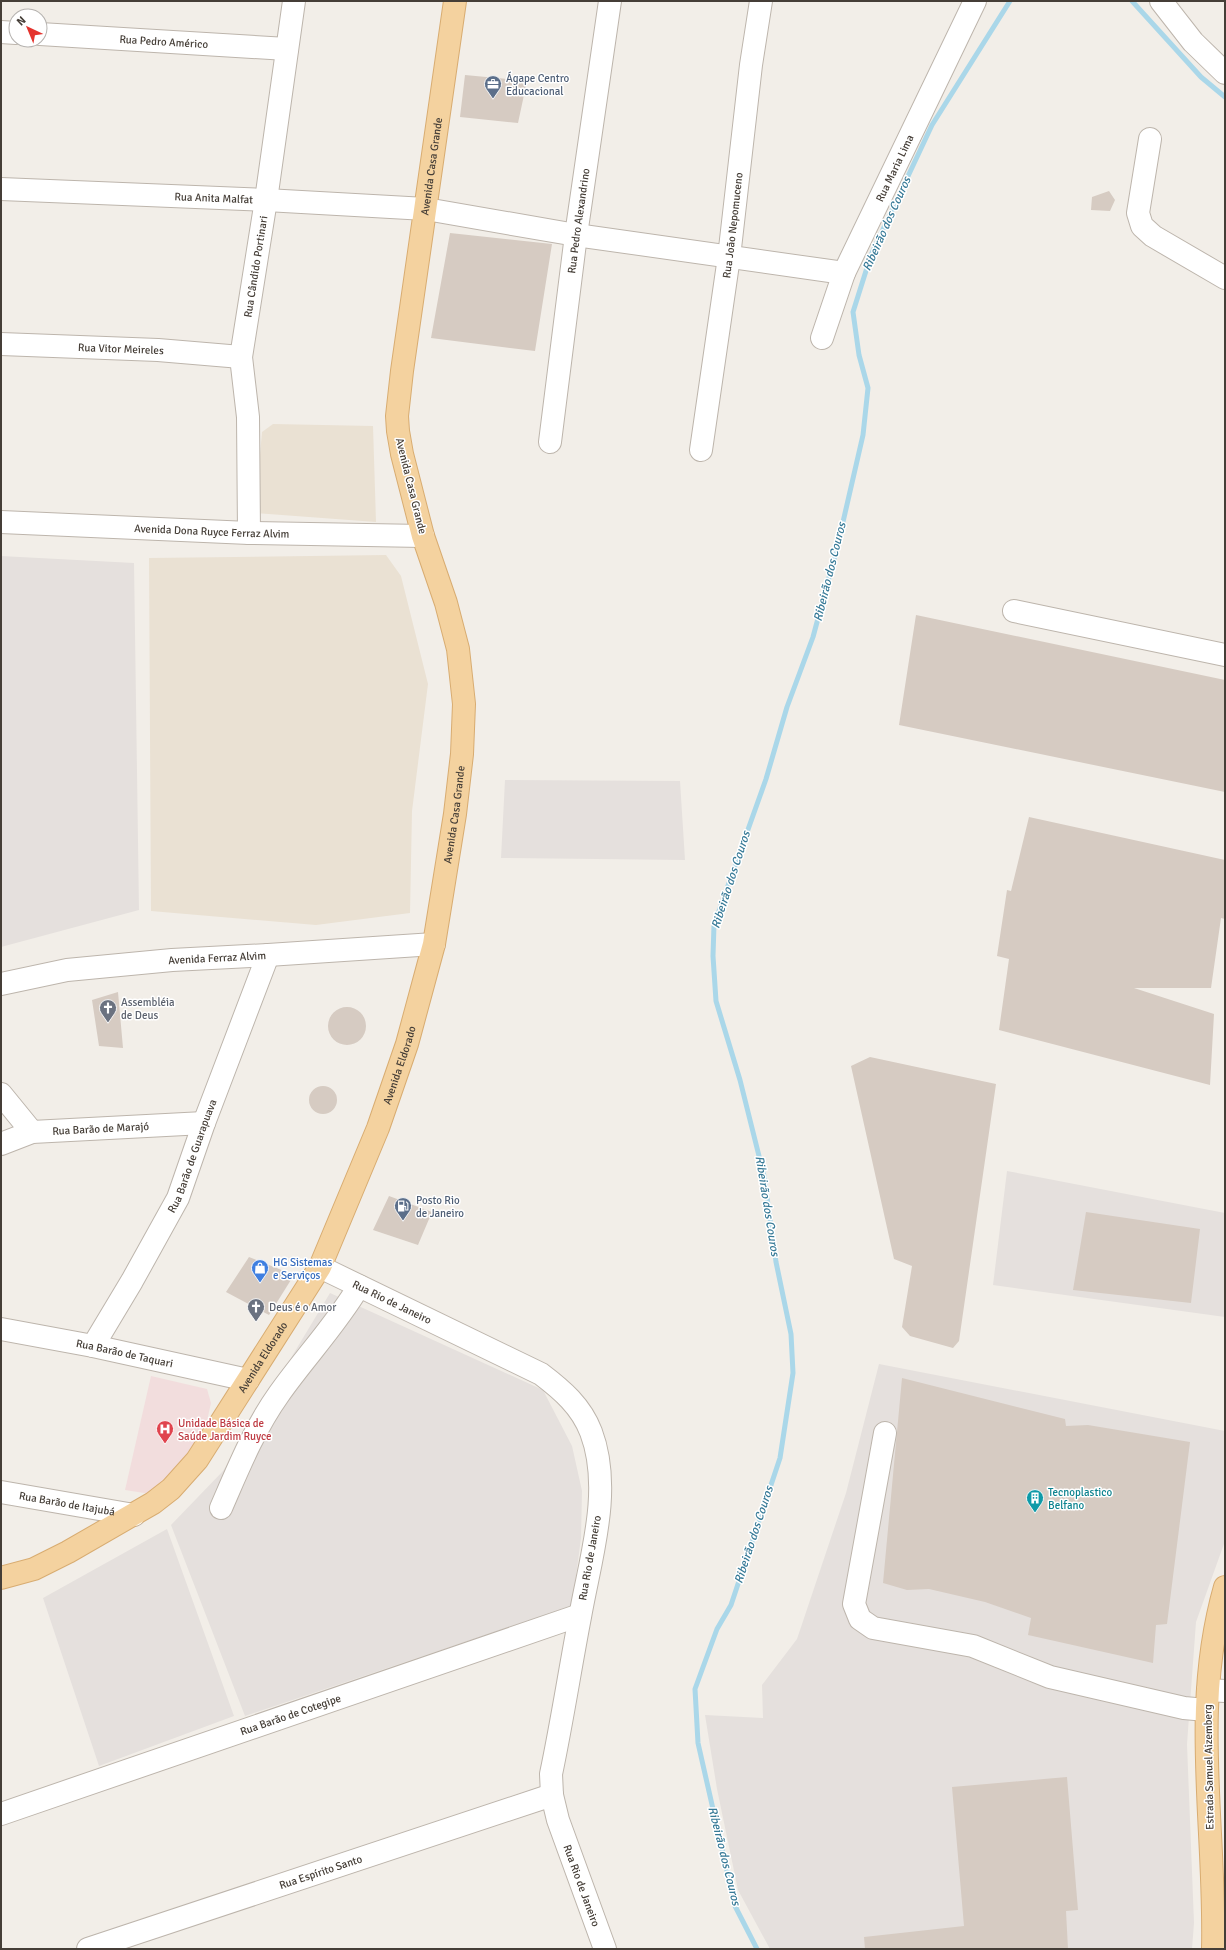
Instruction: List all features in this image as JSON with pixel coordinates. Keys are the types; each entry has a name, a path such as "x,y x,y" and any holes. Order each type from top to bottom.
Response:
{"main road":[{"name":"Avenida Casa Grande","path":"434,944 455,814 461,762 464,693 458,650 450,616 423,536 402,454 397,416 402,371 455,1"},
{"name":"Avenida Eldorado","path":"1,1578 34,1568 68,1552 153,1503 171,1489 192,1466 213,1437 320,1267 378,1128 407,1044 434,944"},
{"name":"Estrada Samuel Aizemberg","path":"1213,1949 1213,1892 1206,1759 1213,1697 1210,1654 1216,1621 1225,1587"}],"street":[{"name":"Rua Cândido Portinari","path":"249,533 248,417 241,357 266,200 294,1"},
{"name":"Rua Pedro Alexandrino","path":"550,442 576,235 610,1"},
{"name":"Rua João Nepomuceno","path":"701,450 729,257 751,65 760,1"},
{"name":"Rua Maria Lima","path":"822,338 844,273 975,1"},
{"path":"1161,1 1193,42 1225,73"},
{"name":"Rua Pedro Américo","path":"48,34 287,49"},
{"path":"1150,139 1138,213 1142,226 1153,236 1225,278"},
{"name":"Rua Anita Malfat","path":"1,189 266,200 426,209 576,235 844,273"},
{"name":"Rua Vitor Meireles","path":"1,344 158,350 241,357"},
{"name":"Avenida Dona Ruyce Ferraz Alvim","path":"1,522 249,533 423,536"},
{"path":"1014,611 1225,655"},
{"name":"Avenida Ferraz Alvim","path":"1,984 67,970 172,960 434,944"},
{"name":"Rua Barão de Guarapuava","path":"93,1346 132,1281 178,1198 204,1124 268,955"},
{"path":"1,1094 32,1132"},
{"name":"Rua Barão de Marajó","path":"1,1144 32,1132 204,1124"},
{"name":"Rua Rio de Janeiro","path":"320,1267 541,1374 565,1393 583,1414 592,1434 600,1467 599,1521 580,1614 551,1774 552,1795 558,1820 605,1949"},
{"path":"221,1508 246,1449 278,1394 344,1311 359,1286"},
{"name":"Rua Barão de Taquari","path":"1,1329 93,1346 248,1380"},
{"path":"885,1434 854,1604 860,1619 872,1628 973,1646 1050,1677 1184,1708 1213,1697"},
{"name":"Rua Barão de Itajubá","path":"1,1492 134,1515"},
{"name":"Rua Barão de Cotegipe","path":"1,1814 580,1614"},
{"name":"Rua Espírito Santo","path":"88,1949 552,1795"}],"shaded area":[{"path":"273,424 373,426 376,522 255,513 262,432"},
{"path":"386,555 401,576 428,684 412,811 410,913 316,925 151,911 149,558"},
{"path":"1,556 134,563 139,910 1,947"},
{"path":"505,780 680,781 685,860 501,858"},
{"path":"1007,1171 1225,1213 1225,1317 993,1285"},
{"path":"330,1293 543,1390 572,1446 582,1491 581,1538 572,1606 245,1716 171,1525 223,1471"},
{"path":"879,1364 1225,1431 1225,1541 1196,1622 1187,1744 1194,1923 1192,1949 770,1949 738,1890 717,1789 705,1715 763,1718 762,1685 797,1639 846,1493"},
{"name":"Unidade Básica de Saúde Jardim Ruyce","path":"151,1376 207,1389 211,1403 206,1425 183,1464 157,1495 125,1490"},
{"path":"167,1529 234,1716 99,1766 43,1598"}],"building":[{"name":"Ágape Centro Educacional","path":"465,75 527,81 518,123 460,117"},
{"path":"1109,191 1115,200 1110,211 1091,210 1092,197"},
{"path":"450,233 552,244 535,351 431,338"},
{"path":"916,615 1225,680 1225,792 899,725"},
{"path":"1029,817 1225,860 1225,919 1221,918 1211,988 1134,988 1214,1014 1210,1085 999,1030 1009,959 997,956 1007,890 1011,891"},
{"name":"Assembléia de Deus","path":"118,992 123,1048 99,1046 92,1000"},
{"path":"347,1007 357,1010 363,1016 366,1026 363,1036 357,1042 347,1045 337,1042 331,1036 328,1026 331,1016 337,1010"},
{"path":"870,1057 996,1084 959,1341 953,1348 910,1336 902,1327 912,1266 894,1259 851,1066"},
{"path":"323,1086 333,1090 337,1100 333,1110 323,1114 313,1110 309,1100 313,1090"},
{"name":"Posto Rio de Janeiro","path":"389,1196 432,1212 418,1245 373,1230"},
{"path":"1086,1212 1200,1229 1191,1303 1073,1290"},
{"name":"HG Sistemas e Serviços","path":"249,1257 294,1275 269,1315 226,1292"},
{"name":"Tecnoplastico Belfano","path":"902,1378 1065,1419 1066,1426 1088,1425 1190,1442 1167,1624 1156,1625 1153,1663 1028,1635 1031,1618 985,1602 929,1589 907,1590 883,1583"},
{"path":"1067,1777 1078,1910 1066,1911 1068,1949 865,1949 864,1937 964,1926 952,1787"}],"waterway":[{"name":"Ribeirão dos Couros","path":"757,1949 735,1906 698,1743 695,1689 717,1629 731,1605 780,1458 793,1373 791,1334 776,1262 764,1176 740,1080 716,1001 713,956 714,925 766,779 787,707 813,637 837,548 863,435 868,388 859,355 853,312 871,255 932,125 1010,1"},
{"path":"1132,1 1201,77 1225,97"}],"place":[{"name":"Ágape Centro Educacional","path":"493,99"},
{"name":"Assembléia de Deus","path":"108,1023"},
{"name":"Posto Rio de Janeiro","path":"403,1221"},
{"name":"HG Sistemas e Serviços","path":"260,1283"},
{"name":"Deus é o Amor","path":"256,1322"},
{"name":"Unidade Básica de Saúde Jardim Ruyce","path":"165,1444"},
{"name":"Tecnoplastico Belfano","path":"1035,1513"}]}
